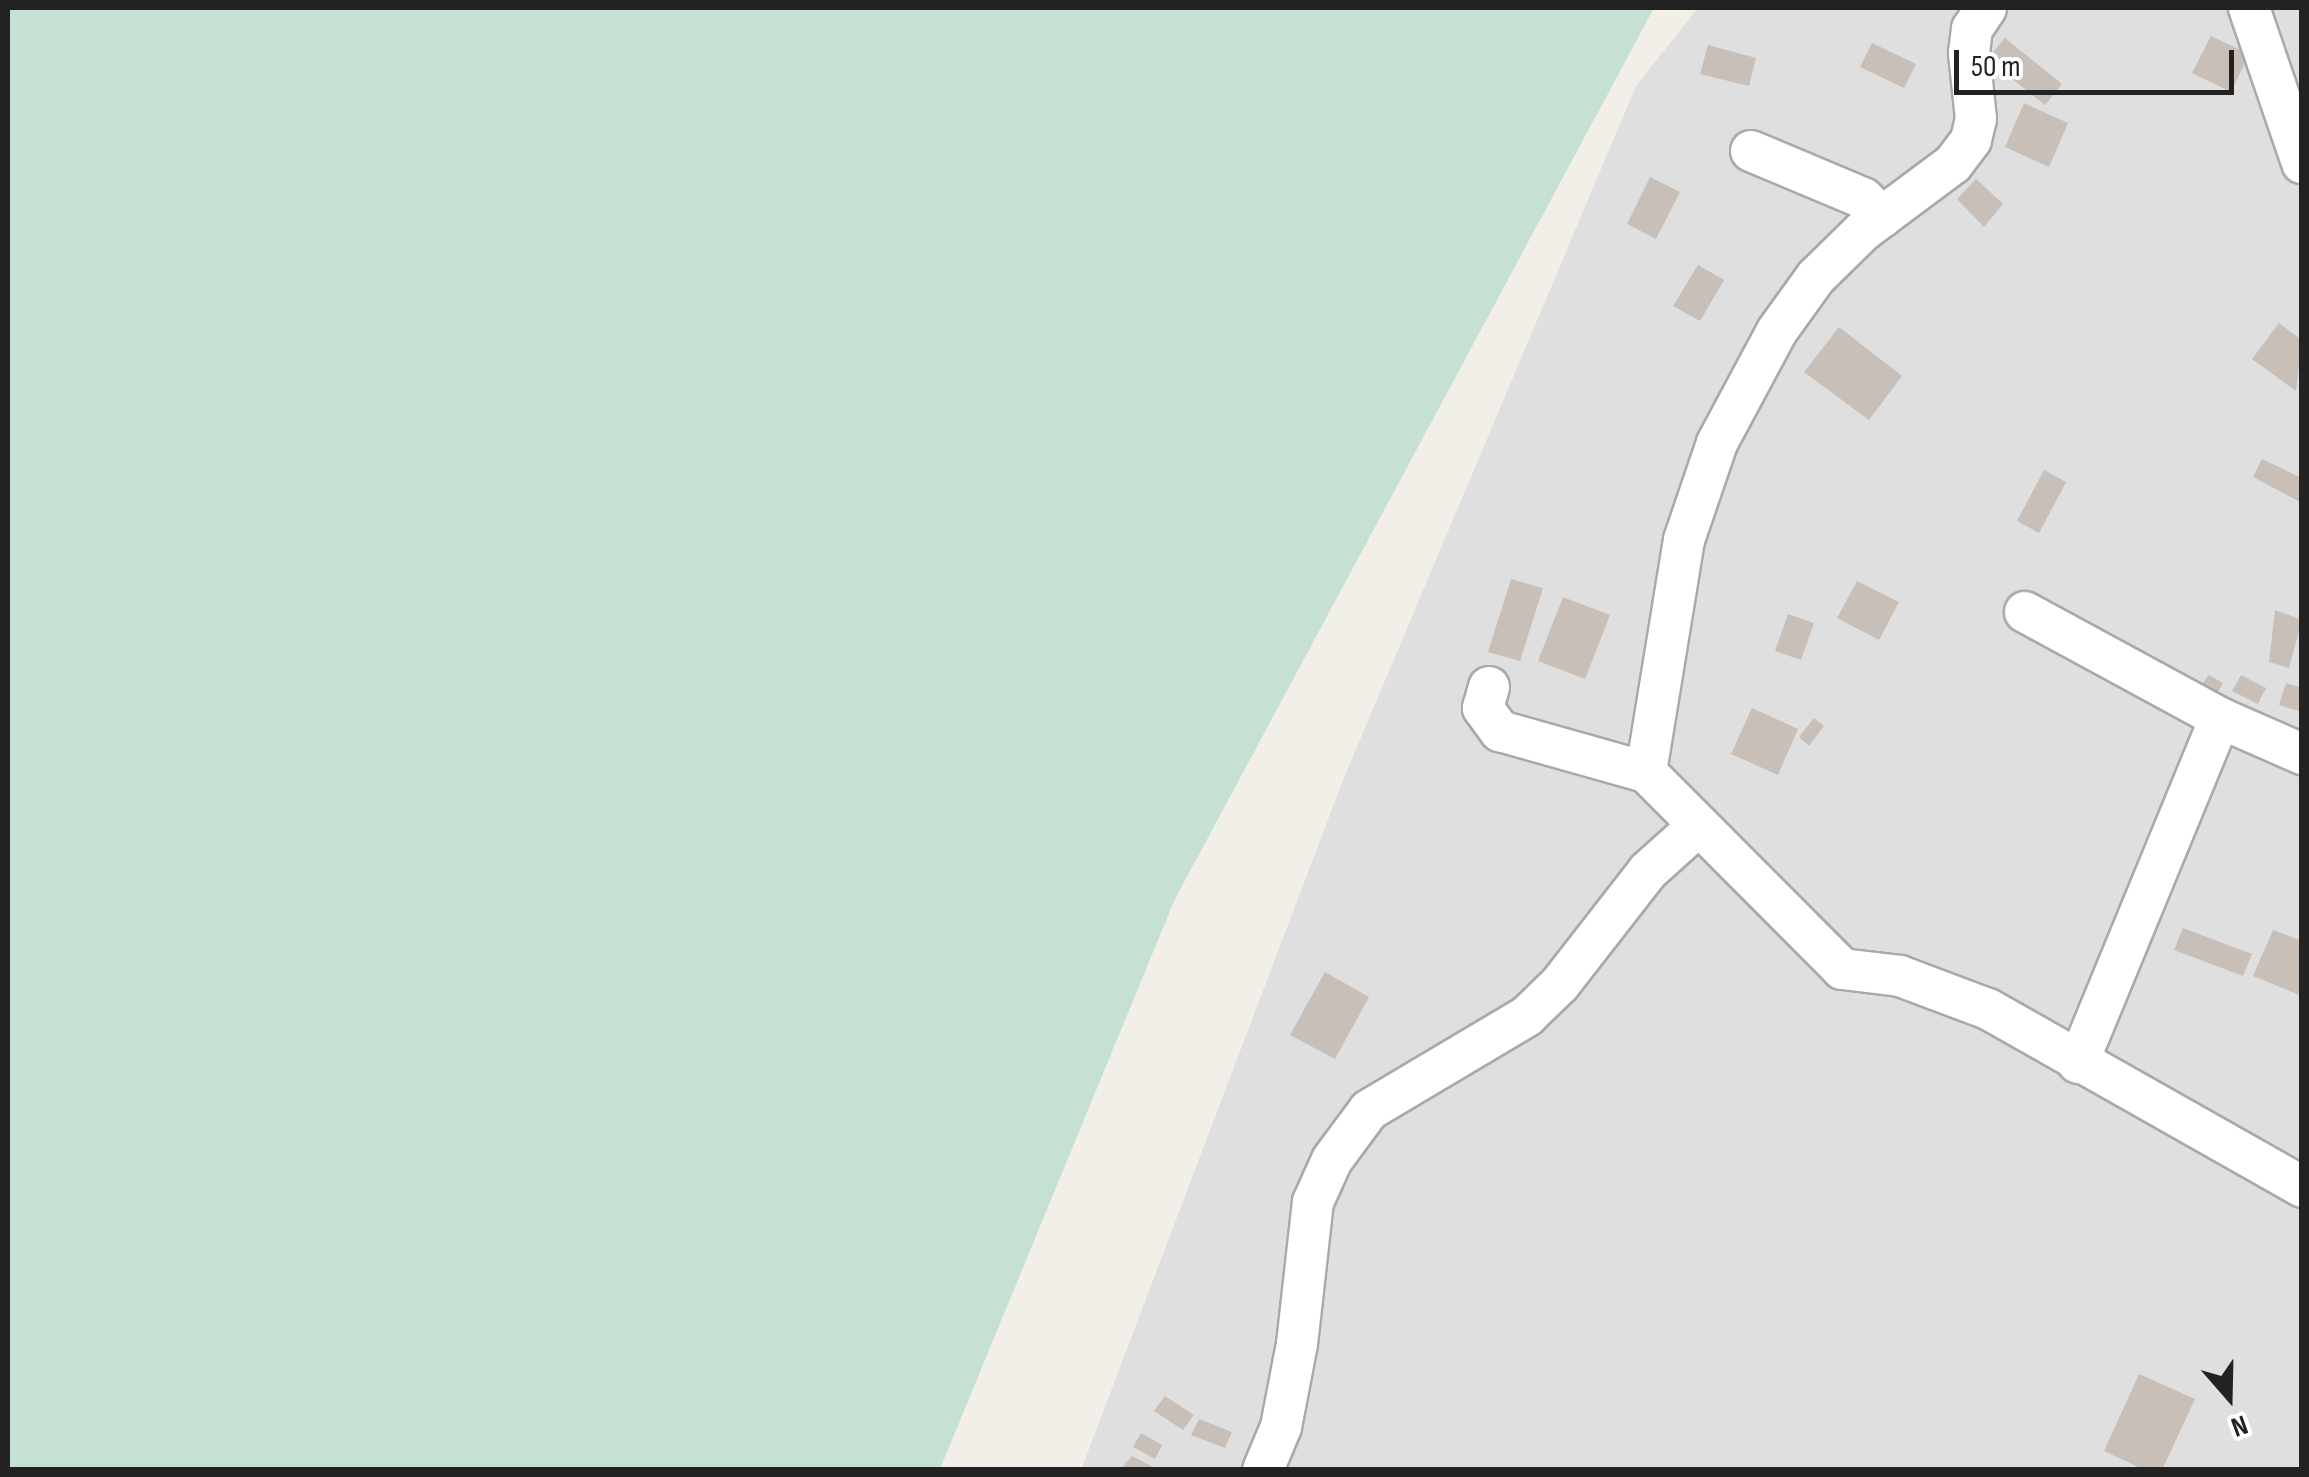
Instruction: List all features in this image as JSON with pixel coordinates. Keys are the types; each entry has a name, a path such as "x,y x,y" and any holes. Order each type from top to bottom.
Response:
{"street":[{"path":"1646,772 1684,540 1717,442 1778,331 1816,277 1882,217 1953,164 1971,140 1976,120 1969,54 1972,29 1986,8"},
{"path":"2249,8 2302,163"},
{"path":"1750,151 1850,192 1882,217"},
{"path":"2025,612 2220,718 2302,754"},
{"path":"1489,687 1483,708 1500,731 1646,772 1697,827 1776,896 1842,969 1900,976 1988,1009 2302,1187"},
{"path":"2078,1063 2220,718"},
{"path":"1263,1470 1281,1427 1297,1344 1313,1202 1332,1160 1370,1110 1527,1016 1560,984 1648,871 1697,827"}],"shaded area":[{"path":"1698,8 2301,8 2301,1469 1081,1470 1343,780 1636,86"}],"green space":[{"path":"8,8 1654,8 1175,899 940,1469 8,1469"}],"building":[{"path":"2211,36 2249,54 2231,92 2192,73"},
{"path":"2005,38 2062,84 2045,105 1987,59"},
{"path":"1872,43 1916,64 1904,88 1860,67"},
{"path":"1708,45 1756,58 1749,86 1700,74"},
{"path":"2024,103 2068,123 2049,167 2005,147"},
{"path":"1650,177 1680,192 1656,239 1627,224"},
{"path":"1976,179 2003,204 1984,227 1957,199"},
{"path":"1698,265 1724,280 1700,321 1673,306"},
{"path":"2279,323 2302,340 2296,391 2252,359"},
{"path":"1839,327 1902,376 1869,420 1804,372"},
{"path":"2262,459 2302,478 2302,503 2253,477"},
{"path":"2044,470 2066,482 2039,533 2017,521"},
{"path":"1511,579 1543,588 1520,661 1488,652"},
{"path":"1857,581 1899,602 1879,640 1837,618"},
{"path":"1563,597 1610,615 1585,679 1538,661"},
{"path":"2275,610 2302,620 2289,668 2269,662"},
{"path":"1788,614 1814,623 1801,660 1775,651"},
{"path":"2209,675 2223,683 2218,692 2203,683"},
{"path":"2241,675 2266,688 2258,704 2232,691"},
{"path":"2286,683 2302,688 2302,712 2279,705"},
{"path":"1752,708 1798,729 1778,775 1731,754"},
{"path":"1814,718 1824,726 1809,746 1799,737"},
{"path":"2183,928 2252,954 2243,976 2174,950"},
{"path":"2273,930 2302,941 2302,996 2253,976"},
{"path":"1325,972 1369,997 1335,1059 1290,1035"},
{"path":"2139,1374 2195,1399 2162,1470 2145,1470 2104,1451"},
{"path":"1165,1396 1194,1415 1183,1430 1154,1411"},
{"path":"1199,1419 1232,1432 1225,1448 1191,1435"},
{"path":"1141,1433 1162,1445 1155,1459 1133,1447"},
{"path":"1132,1456 1159,1470 1120,1470"}]}
